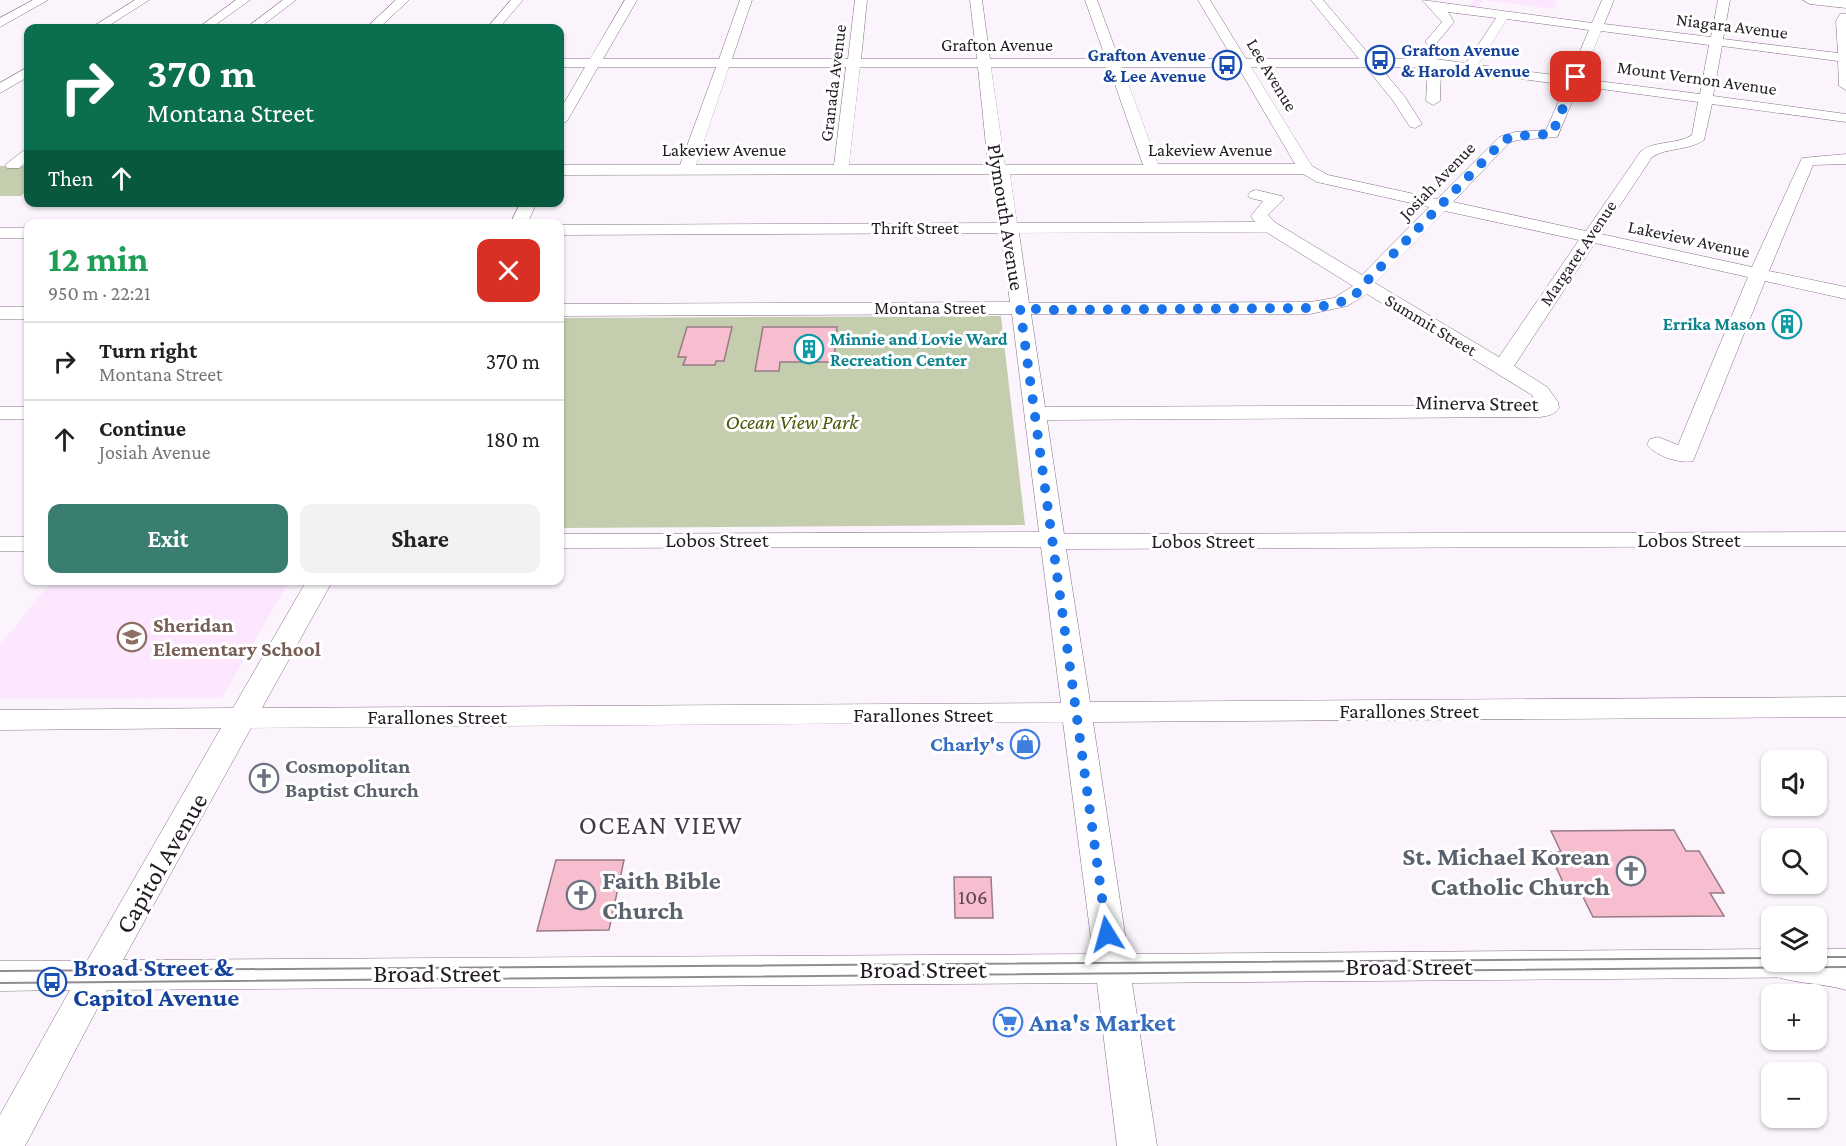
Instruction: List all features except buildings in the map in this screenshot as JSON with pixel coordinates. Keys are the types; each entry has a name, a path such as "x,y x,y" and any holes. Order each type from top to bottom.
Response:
{"main road":[{"path":"1810,0 1844,3"},
{"path":"1827,967 1846,972"}],"street":[{"path":"0,23 42,0"},
{"path":"104,24 143,0"},
{"path":"210,24 244,0"},
{"path":"257,24 290,0"},
{"path":"376,24 403,0"},
{"path":"496,24 517,0"},
{"path":"564,114 632,0"},
{"path":"686,170 746,0"},
{"name":"Granada Avenue","path":"841,170 861,0"},
{"name":"Plymouth Avenue","path":"976,0 996,165 1001,169 1137,1146"},
{"path":"1090,0 1152,169"},
{"name":"Lee Avenue","path":"1204,0 1306,169"},
{"path":"1317,0 1400,100 1415,124"},
{"path":"1574,81 1608,0"},
{"path":"1706,99 1724,0"},
{"path":"1844,3 1842,21 1846,86"},
{"path":"1431,4 1448,22 1431,42"},
{"name":"Niagara Avenue","path":"1431,4 1503,16 1845,58"},
{"path":"1470,67 1503,16"},
{"name":"Grafton Avenue","path":"564,63 1435,63"},
{"path":"1433,101 1435,63"},
{"name":"Mount Vernon Avenue","path":"1435,63 1846,118"},
{"path":"0,73 24,71"},
{"path":"0,89 24,74"},
{"name":"Josiah Avenue","path":"1364,284 1504,140 1515,136 1552,134 1574,81"},
{"name":"Margaret Avenue","path":"1502,368 1646,154 1663,146 1696,140 1706,99"},
{"path":"14,165 24,157"},
{"path":"1658,444 1685,456 1758,274 1807,161 1846,159"},
{"name":"Lakeview Avenue","path":"564,170 1306,169 1323,179 1846,293"},
{"path":"1256,195 1276,199 1259,216 1270,227"},
{"name":"Thrift Street","path":"564,230 1270,227"},
{"name":"Summit Street","path":"1270,227 1540,391 1548,402"},
{"path":"0,233 24,233"},
{"name":"Montana Street","path":"564,310 1310,308 1342,302 1358,294 1364,284"},
{"path":"0,313 24,313"},
{"name":"Minerva Street","path":"1034,409 1540,411 1548,408 1548,402"},
{"path":"0,413 24,412"},
{"name":"Lobos Street","path":"564,541 1026,538 1052,541 1846,539"},
{"path":"0,544 24,544"},
{"name":"Capitol Avenue","path":"4,1146 317,585"},
{"name":"Farallones Street","path":"0,720 1846,707"},
{"name":"Broad Street","path":"0,976 1761,963"},
{"name":"Broad Street","path":"1827,963 1846,963"}],"shaded area":[{"path":"1474,0 1483,0 1476,10 1466,9"},
{"path":"1483,0 1554,0 1557,2 1554,9"},
{"name":"Sheridan Elementary School","path":"49,585 287,585 222,698 0,699 0,645"}],"green space":[{"path":"0,166 24,166 24,193 21,196 0,196"},
{"name":"Ocean View Park","path":"1001,316 1025,525 564,528 564,318"}],"tram line":[{"path":"1827,957 1846,957"},
{"path":"0,971 1761,958"},
{"path":"0,983 1846,967"}],"place":[{"name":"Grafton Avenue & Harold Avenue","path":"1380,60"},
{"name":"Grafton Avenue & Lee Avenue","path":"1227,65"},
{"name":"Errika Mason","path":"1787,324"},
{"name":"Minnie and Lovie Ward Recreation Center","path":"809,349"},
{"name":"Sheridan Elementary School","path":"132,637"},
{"name":"Charly's","path":"1025,744"},
{"name":"Cosmopolitan Baptist Church","path":"264,778"},
{"name":"St. Michael Korean Catholic Church","path":"1631,871"},
{"name":"Faith Bible Church","path":"581,895"},
{"name":"Broad Street & Capitol Avenue","path":"52,982"},
{"name":"Ana's Market","path":"1008,1022"}],"district":[{"name":"OCEAN VIEW","path":"661,825"}],"route":[{"path":"1107,934 1020,308 1051,310 1310,308 1342,302 1358,294 1364,284 1504,140 1515,136 1552,134 1576,77"}]}
